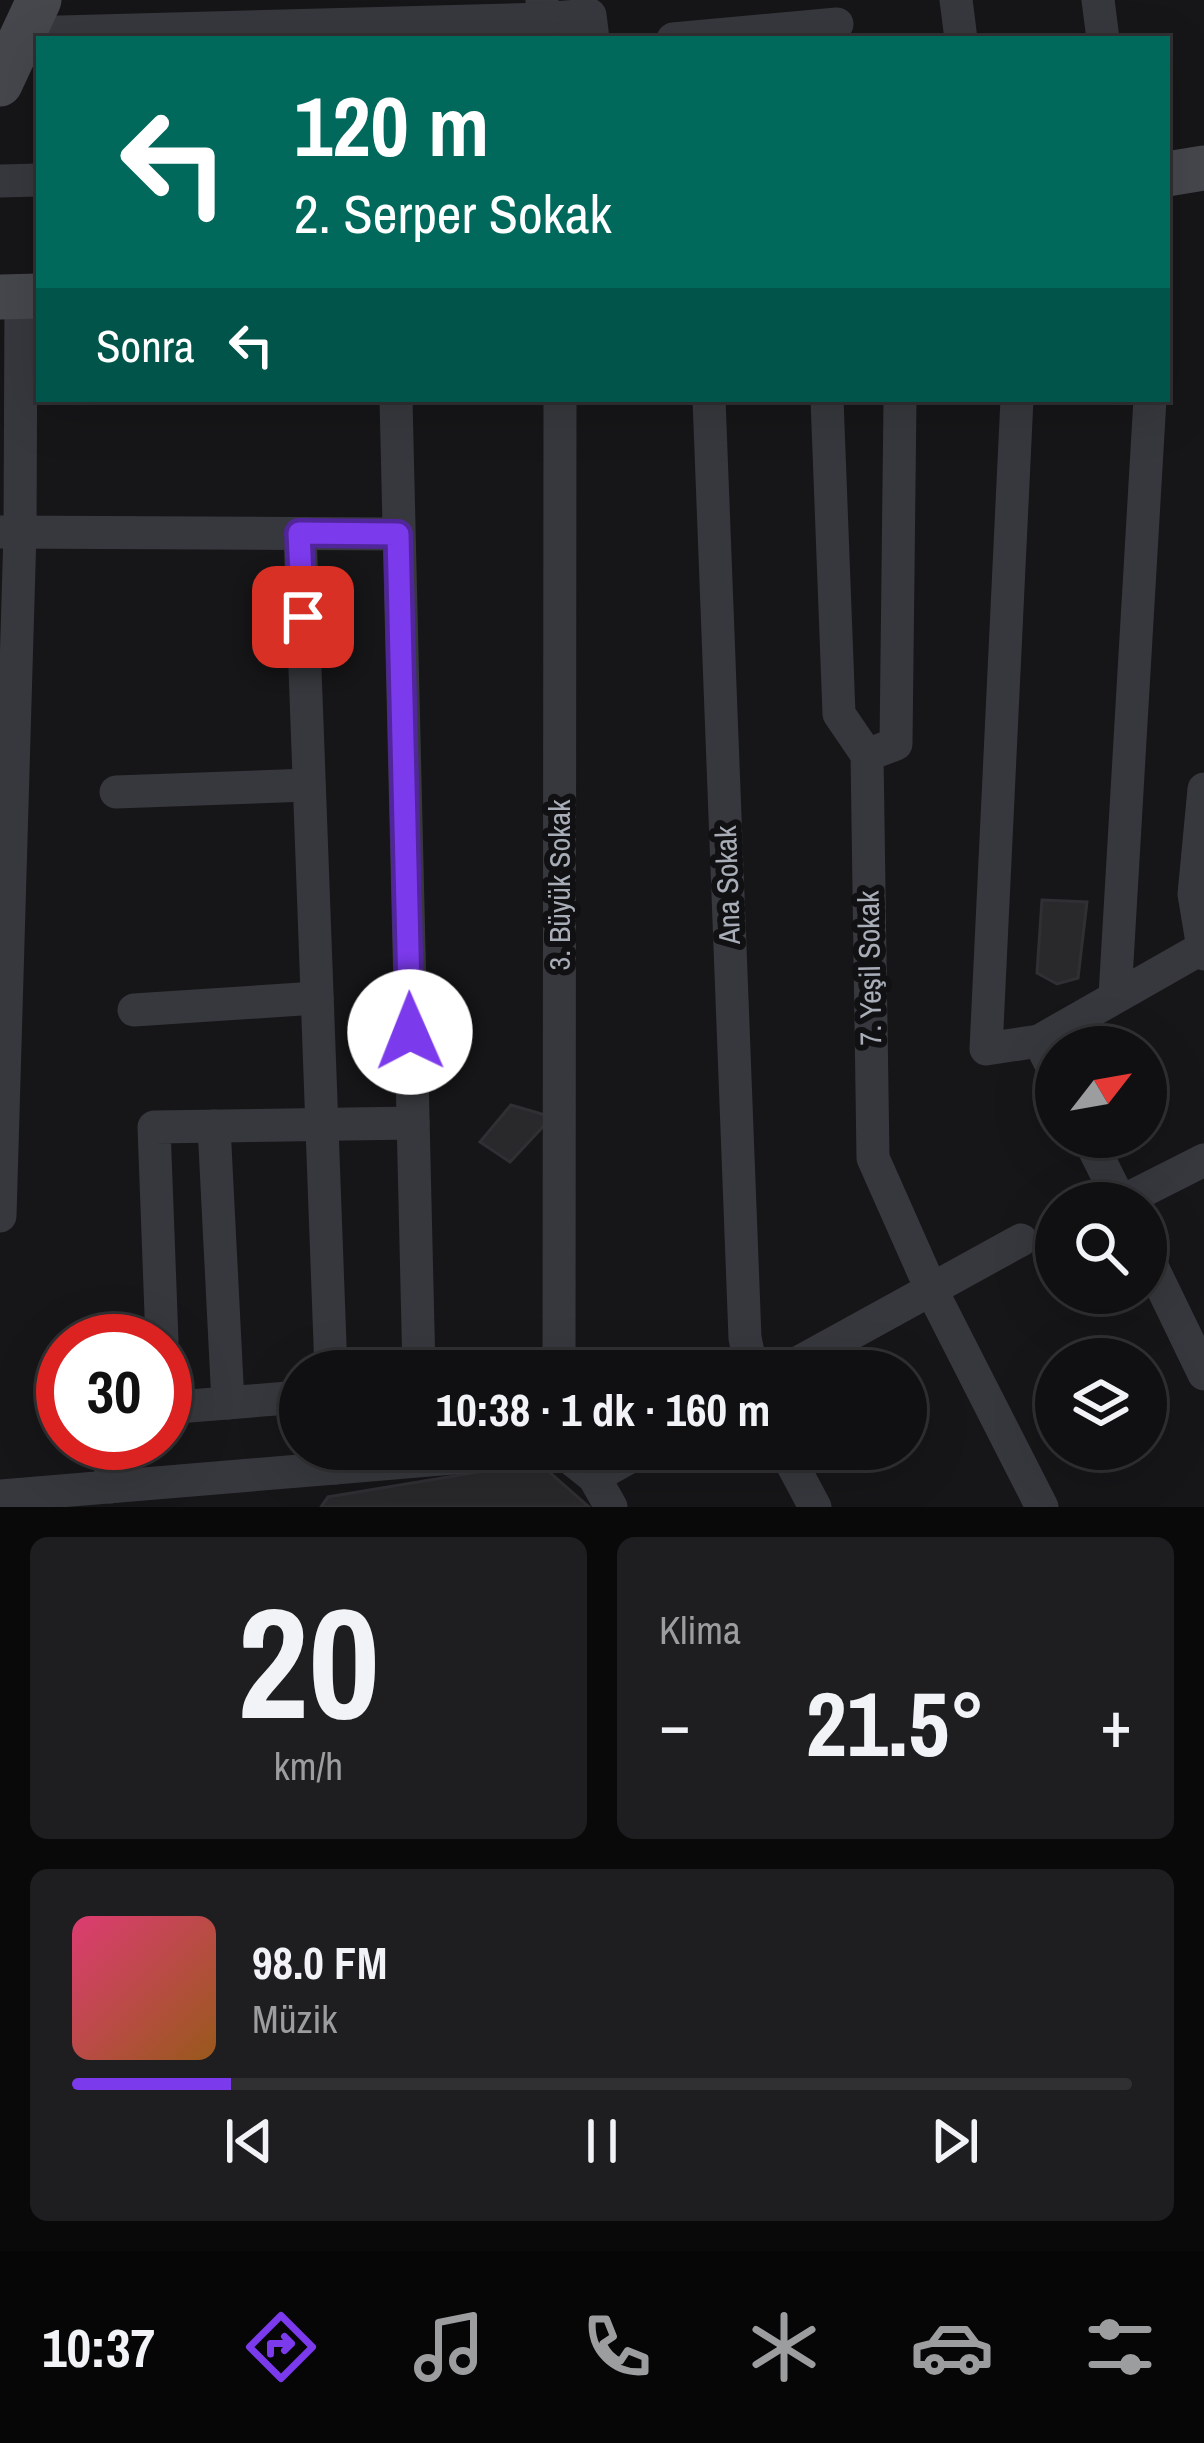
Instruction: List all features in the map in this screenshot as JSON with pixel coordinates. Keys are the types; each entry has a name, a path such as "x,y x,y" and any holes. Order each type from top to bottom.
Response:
{"street":[{"path":"956,0 961,36"},
{"path":"1098,0 1103,36"},
{"path":"210,36 543,9 590,15 593,36"},
{"path":"700,36 836,21"},
{"path":"1170,173 1204,167"},
{"path":"0,181 36,181"},
{"path":"0,1216 10,532 20,297"},
{"path":"396,402 418,1350"},
{"name":"3. Büyük Sokak","path":"560,402 560,1350"},
{"name":"Ana Sokak","path":"709,402 748,1350"},
{"name":"7. Yeşil Sokak","path":"827,402 839,714 867,754 873,1158 1042,1507"},
{"path":"867,754 896,744 900,402"},
{"path":"1017,402 986,1049 1035,1042"},
{"path":"1114,996 1150,402"},
{"path":"10,532 398,534"},
{"path":"299,533 330,1350"},
{"path":"116,793 309,785"},
{"path":"1064,1026 1203,950 1194,894 1204,788"},
{"path":"134,1010 317,998"},
{"path":"161,1314 154,1127 413,1123"},
{"path":"214,1126 228,1403"},
{"path":"1161,1182 1204,1160"},
{"path":"821,1350 1021,1240"},
{"path":"1167,1297 1204,1374"},
{"path":"192,1406 279,1399"},
{"path":"0,1496 279,1466"},
{"path":"110,1487 111,1470"},
{"path":"581,1470 603,1492 624,1470"},
{"path":"795,1470 815,1507"}],"building":[{"path":"1042,900 1087,902 1078,978 1057,984 1037,973"},
{"path":"511,1105 552,1117 510,1162 480,1142"},
{"path":"490,1470 547,1470 589,1507 321,1507 328,1497"}],"route":[{"path":"303,617 299,533 398,534 410,1032"}]}
